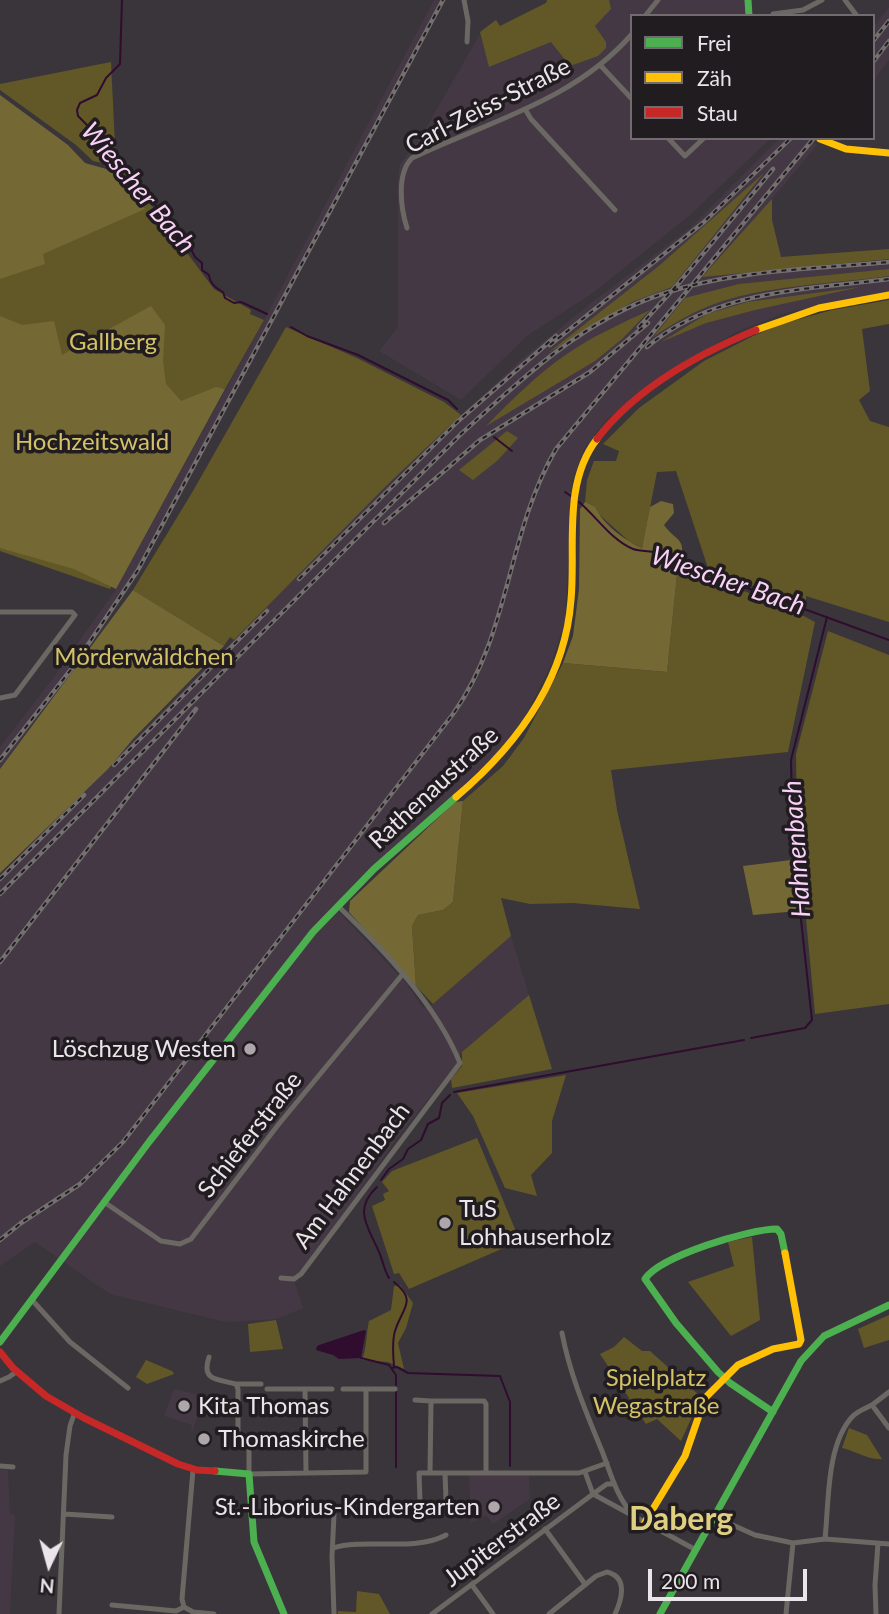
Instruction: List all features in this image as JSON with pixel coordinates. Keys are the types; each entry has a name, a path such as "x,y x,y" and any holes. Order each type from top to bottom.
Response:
{"street":[{"path":"464,0 468,21 467,42"},
{"path":"647,14 658,0"},
{"path":"773,14 803,10 822,0"},
{"name":"Carl-Zeiss-Straße","path":"407,228 403,214 402,177 407,163 447,141 525,109 577,83 601,66 630,36"},
{"path":"601,66 630,97"},
{"path":"525,109 531,119 615,210"},
{"path":"670,140 684,156 702,140"},
{"path":"823,140 846,149 889,153"},
{"name":"Rathenaustraße","path":"0,1342 245,1017 313,932 486,769 511,744 529,717 559,659 568,628 572,592 571,527 578,474 588,450 609,422 626,407 688,366 762,327 812,309 889,295"},
{"path":"0,612 72,612 75,615 15,695 0,698"},
{"path":"338,906 402,975"},
{"name":"Am Hahnenbach","path":"281,1278 294,1279 301,1274 460,1061 426,1006 402,975"},
{"name":"Schieferstraße","path":"104,1202 161,1241 180,1244 191,1239 285,1115 402,975"},
{"path":"645,1522 685,1456 705,1398 724,1378 738,1365 774,1349 799,1344 801,1337 780,1234 775,1228 734,1236 687,1253 650,1273 645,1279 688,1341 724,1378 772,1412"},
{"path":"32,1300 70,1342 128,1388"},
{"path":"660,1614 801,1361 818,1341 832,1332 889,1305"},
{"path":"562,1333 571,1375 607,1463 612,1484 632,1514"},
{"path":"0,1352 16,1371 75,1412 193,1470 238,1471 249,1474 366,1472 366,1389"},
{"path":"209,1357 205,1368 207,1374 215,1379 236,1384 261,1384"},
{"path":"0,1381 16,1371"},
{"path":"236,1384 238,1440 249,1449 254,1542 284,1614"},
{"path":"267,1389 332,1389"},
{"path":"305,1389 306,1473"},
{"path":"343,1389 395,1389"},
{"path":"825,1539 832,1460 836,1447 854,1414 889,1392"},
{"path":"415,1401 484,1401 486,1473"},
{"path":"430,1401 430,1473"},
{"path":"872,1405 889,1428"},
{"path":"59,1614 66,1455 75,1412"},
{"path":"419,1501 419,1473 585,1472 607,1463"},
{"path":"0,1466 13,1467"},
{"path":"184,1607 193,1470"},
{"path":"585,1472 593,1494 696,1550"},
{"path":"445,1473 446,1500"},
{"name":"Jupiterstraße","path":"432,1614 593,1494 607,1484 612,1484"},
{"path":"332,1508 334,1614"},
{"path":"64,1514 112,1517"},
{"path":"715,1517 755,1535 793,1543 825,1539 889,1544"},
{"path":"545,1529 585,1584"},
{"path":"333,1548 342,1545 432,1541 446,1535"},
{"path":"786,1614 793,1543"},
{"path":"876,1614 878,1543"},
{"path":"549,1614 601,1573 612,1573 622,1587 615,1614"},
{"path":"471,1585 493,1614"},
{"path":"112,1605 133,1611 176,1611 184,1607"},
{"path":"184,1607 193,1612 214,1614"}],"shaded area":[{"path":"434,0 446,0 162,531 123,596 0,769 0,747 116,589 264,320"},
{"path":"609,0 745,0 746,14 630,14 630,140 769,140 690,215 594,292 527,336 461,400 379,351 398,327 400,164 419,140 480,34 490,67 551,42 606,42 595,26 610,9"},
{"path":"889,7 889,60 875,78 875,24"},
{"path":"778,140 811,140 817,145 772,199 772,220 780,257 889,249 889,293 785,313 736,332 651,383 606,420 584,449 572,481 565,621 550,667 524,719 494,757 413,830 334,907 406,983 423,1008 433,1004 511,936 529,995 462,1052 457,1063 398,1137 295,1283 303,1308 277,1319 225,1322 110,1294 35,1242 0,1266 0,875 387,485 523,358 691,227"},
{"path":"364,1330 361,1358 339,1359 316,1350 317,1346"},
{"name":"Kita Thomas","path":"174,1389 203,1396 193,1431 192,1425 164,1416"},
{"path":"0,1469 8,1470 10,1514 15,1515 10,1614 0,1614"},
{"name":"St.-Liborius-Kindergarten","path":"469,1475 529,1475 530,1499 493,1524 486,1515 471,1523"}],"green space":[{"path":"547,0 609,0 611,9 595,26 606,42 606,48 598,56 570,66 551,42 489,67 480,32 496,20 500,26 546,3"},
{"path":"111,62 116,166 93,161 76,145 0,90 0,84"},
{"path":"0,95 68,145 85,163 110,170 145,209 43,254 45,264 0,279"},
{"name":"Gallberg","path":"125,170 214,289 251,310 250,314 264,320 225,389 218,388 110,589 0,551 0,223 32,213"},
{"path":"764,173 672,287 632,302 548,353 660,265"},
{"path":"772,199 772,220 781,257 889,249 889,259 702,277"},
{"path":"889,269 889,276 774,289 730,299 694,313 653,337 685,298 739,284"},
{"path":"860,287 706,323 661,342 707,314 747,302"},
{"path":"889,300 889,324 862,329 870,391 859,400 870,421 889,427 889,622 806,596 806,604 709,571 676,471 657,472 642,548 630,542 585,502 587,480 594,461 616,461 619,451 603,444 639,408 704,361 782,324 832,310"},
{"name":"Hochzeitswald","path":"151,306 165,325 163,361 166,384 181,401 216,387 225,389 116,589 74,569 0,548 0,316 22,325 54,321 62,355"},
{"path":"650,310 622,339 595,361 486,426 525,388 577,347"},
{"path":"286,327 357,358 444,402 461,415 387,485 234,640 230,637 224,646 133,590"},
{"path":"507,431 518,438 498,460 473,480 459,470"},
{"path":"661,501 673,504 674,513 664,525 682,545 667,672 563,663 573,636 579,589 580,509 585,502 595,507 615,531 642,548 650,507"},
{"path":"678,565 702,577 779,603 815,622 788,752 611,770 617,810 640,909 573,903 530,904 501,898 511,936 433,1004 416,986 412,926 418,915 443,910 453,902 463,801 503,766 524,738 563,663 667,672"},
{"name":"Mörderwäldchen","path":"133,590 224,646 133,739 108,769 0,873 0,769"},
{"path":"828,631 889,655 889,1004 815,1014 797,823 796,754"},
{"path":"463,801 453,902 443,910 418,915 412,926 416,986 349,912 350,901 455,802"},
{"path":"791,860 798,911 753,915 743,866"},
{"path":"529,995 552,1069 452,1088 451,1079 462,1066 462,1052"},
{"path":"566,1075 552,1121 552,1153 531,1175 537,1196 505,1188 473,1116 457,1093"},
{"name":"TuS Lohhauserholz","path":"477,1138 520,1241 409,1289 399,1273 394,1274 372,1206 385,1200 383,1194 389,1191 382,1182 392,1171"},
{"path":"752,1237 760,1320 731,1336 688,1282 734,1266 728,1242"},
{"path":"400,1285 413,1303 406,1328 398,1343 404,1369 388,1362 362,1360 369,1321 391,1310 394,1286"},
{"path":"889,1315 889,1340 864,1348 858,1329"},
{"path":"276,1320 283,1349 250,1352 248,1324"},
{"name":"Spielplatz Wegastraße","path":"624,1337 642,1351 650,1351 701,1397 681,1441 657,1419 646,1424 600,1354 614,1347"},
{"path":"146,1360 174,1374 147,1384 136,1377"},
{"path":"849,1428 867,1435 882,1459 842,1448"},
{"path":"357,1591 379,1594 390,1614 338,1614 338,1611 356,1612"}],"waterway":[{"name":"Wiescher Bach","path":"122,0 120,64 106,78 97,95 80,103 78,116 90,128 95,140 122,161 147,198 155,203 157,213 167,219 176,236 191,249 202,263 202,270 223,292 225,298 267,314"},
{"name":"Wiescher Bach","path":"291,327 307,336 358,355 448,400 457,409"},
{"name":"Wiescher Bach","path":"494,437 512,451"},
{"name":"Wiescher Bach","path":"565,492 571,496"},
{"name":"Wiescher Bach","path":"579,502 611,534 633,549 668,556 706,573 889,640"},
{"name":"Hahnenbach","path":"751,1038 805,1028 812,1020 793,847 791,760 827,617"},
{"name":"Hahnenbach","path":"454,1092 744,1040"},
{"name":"Hahnenbach","path":"381,1180 389,1169 403,1159 408,1149 421,1140 428,1124 439,1118 442,1103 450,1095"},
{"name":"Hahnenbach","path":"377,1187 365,1203 365,1219 389,1278"},
{"name":"Hahnenbach","path":"394,1282 407,1300 394,1335 394,1366"},
{"path":"361,1358 389,1365 396,1375 396,1385"},
{"path":"392,1368 397,1367 408,1373 500,1376 510,1402 510,1466"},
{"path":"396,1391 396,1467"}],"railway":[{"path":"0,760 73,667 138,570 443,0"},
{"path":"875,38 889,21"},
{"path":"875,59 889,41"},
{"path":"550,345 704,222 789,140"},
{"path":"0,1240 80,1184 123,1142 453,714 487,651 527,515 556,449 812,140"},
{"path":"639,327 773,169"},
{"path":"0,894 461,434 506,393 579,335 633,305 689,286 745,275 889,262"},
{"path":"647,347 673,328 731,303 793,290 889,279"},
{"path":"384,523 480,440 590,372 648,323"},
{"path":"299,579 457,422 556,336"},
{"path":"114,765 267,611"},
{"path":"0,962 196,709"},
{"path":"0,879 84,795"}],"traffic: fast":[{"path":"748,0 749,14"},
{"path":"0,1342 149,1142 313,932 374,869 456,797"},
{"path":"773,1412 718,1372 676,1323 645,1279 668,1261 686,1253 764,1230 777,1229 781,1234 785,1253"},
{"path":"660,1614 801,1361 824,1336 889,1305"},
{"path":"215,1471 249,1474 254,1542 284,1614"}],"traffic: slow":[{"path":"823,140 846,149 889,153"},
{"path":"756,330 819,308 889,295"},
{"path":"456,797 517,734 534,710 559,658 567,630 571,600 575,496 586,457 597,439"},
{"path":"645,1522 685,1456 705,1398 738,1365 773,1349 799,1344 801,1340 785,1253"}],"traffic: jam":[{"path":"597,439 630,404 669,375 712,350 756,330"},
{"path":"0,1352 13,1368 46,1396 84,1418 178,1464 197,1470 215,1471"}],"place":[{"name":"Löschzug Westen","path":"250,1049"},
{"name":"TuS Lohhauserholz","path":"445,1223"},
{"name":"Kita Thomas","path":"184,1406"},
{"name":"Thomaskirche","path":"204,1439"},
{"name":"St.-Liborius-Kindergarten","path":"494,1507"}],"district":[{"name":"Daberg","path":"681,1520"}]}
